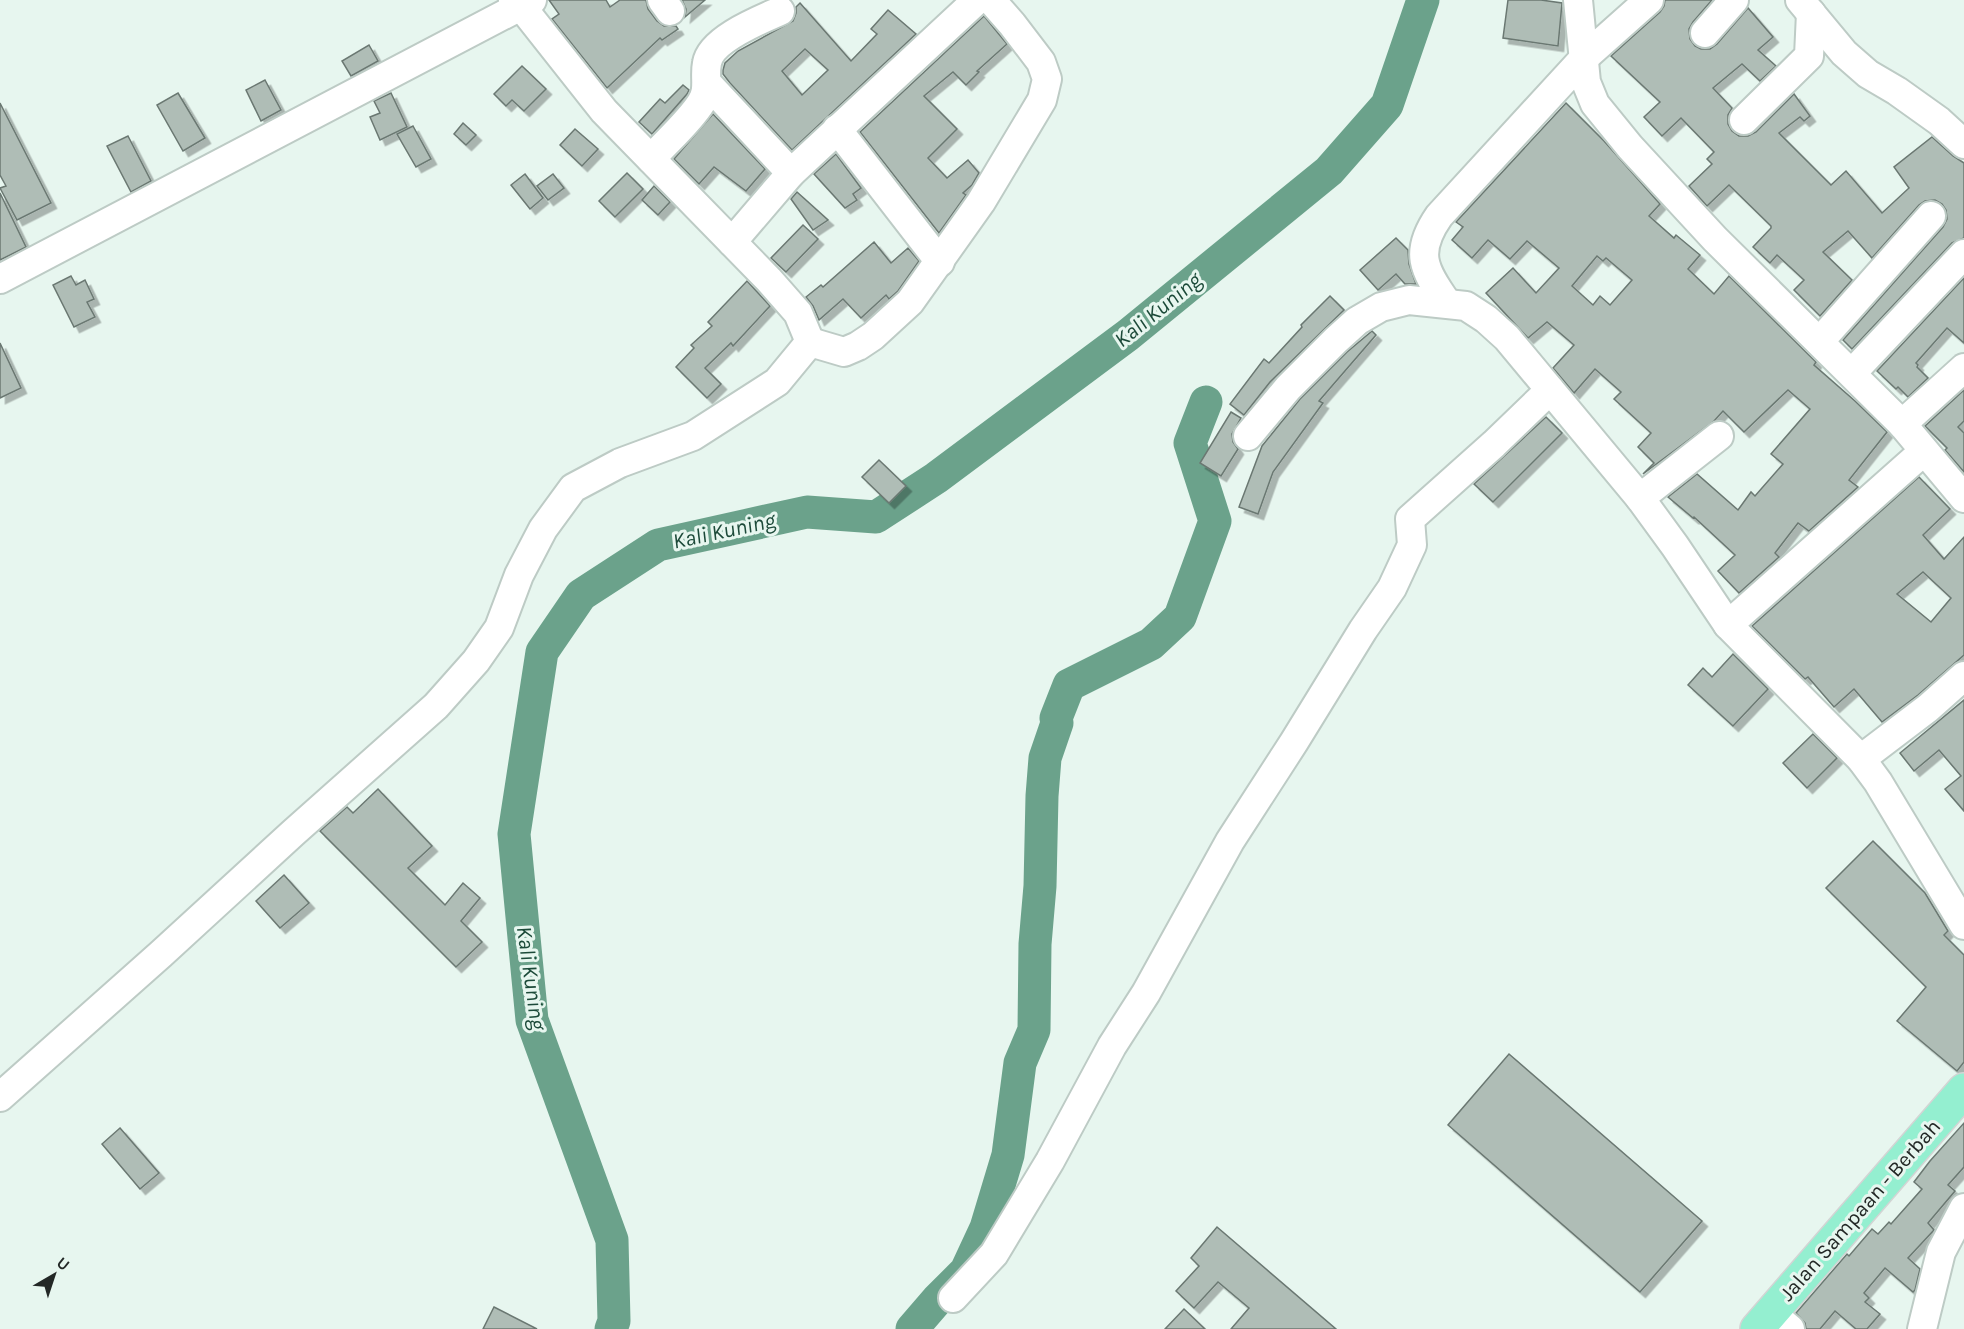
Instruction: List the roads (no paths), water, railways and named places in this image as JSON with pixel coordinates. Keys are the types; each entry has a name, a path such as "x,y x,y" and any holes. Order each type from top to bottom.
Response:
{"main road":[{"name":"Jalan Sampaan - Berbah","path":"1773,1324 1964,1090"}],"street":[{"path":"732,242 791,173 977,0"},
{"path":"810,342 844,352 873,336 910,302 981,202 1042,100 1047,79 1041,62 991,0"},
{"path":"1578,0 1586,82 1595,104 1630,147 1715,239 1902,424 1964,498"},
{"path":"1447,303 1434,285 1423,254 1426,234 1438,216 1584,57 1649,0"},
{"path":"1706,33 1734,0"},
{"path":"0,279 479,13 522,2 604,111 798,313 810,342"},
{"path":"1744,120 1809,56 1806,7"},
{"path":"1806,7 1844,53 1868,74 1897,91 1939,121 1964,144"},
{"path":"780,11 737,30 708,56 705,71 708,84 791,173"},
{"path":"651,159 702,103 708,84"},
{"path":"837,129 940,262"},
{"path":"1820,341 1931,216"},
{"path":"1852,373 1964,254"},
{"path":"1248,436 1288,388 1357,321 1381,307 1409,300 1447,303 1466,306 1486,319 1507,338 1640,498 1728,625 1861,759 1878,782 1964,925"},
{"path":"0,1097 436,706 476,661 499,628 519,575 543,529 573,488 620,463 693,436 777,382 810,342"},
{"path":"1902,424 1964,368"},
{"path":"953,1298 994,1254 1050,1161 1112,1046 1146,993 1225,849 1392,588 1412,545 1410,519 1550,390"},
{"path":"1640,498 1719,436"},
{"path":"1728,625 1924,451"},
{"path":"1861,759 1928,708 1964,676"},
{"path":"1922,1329 1941,1252 1964,1208"}],"waterway":[{"name":"Kali Kuning","path":"611,1329 614,1321 612,1240 532,1020 514,834 542,652 581,595 658,545 807,512 876,517 936,478 1128,335 1329,171 1387,105 1423,0"},
{"path":"912,1329 966,1271 986,1228 1008,1155 1020,1063 1034,1030 1035,944 1040,886 1042,796 1045,758 1057,723 1056,718 1069,685 1151,644 1180,617 1215,521 1190,443 1206,402"}]}
